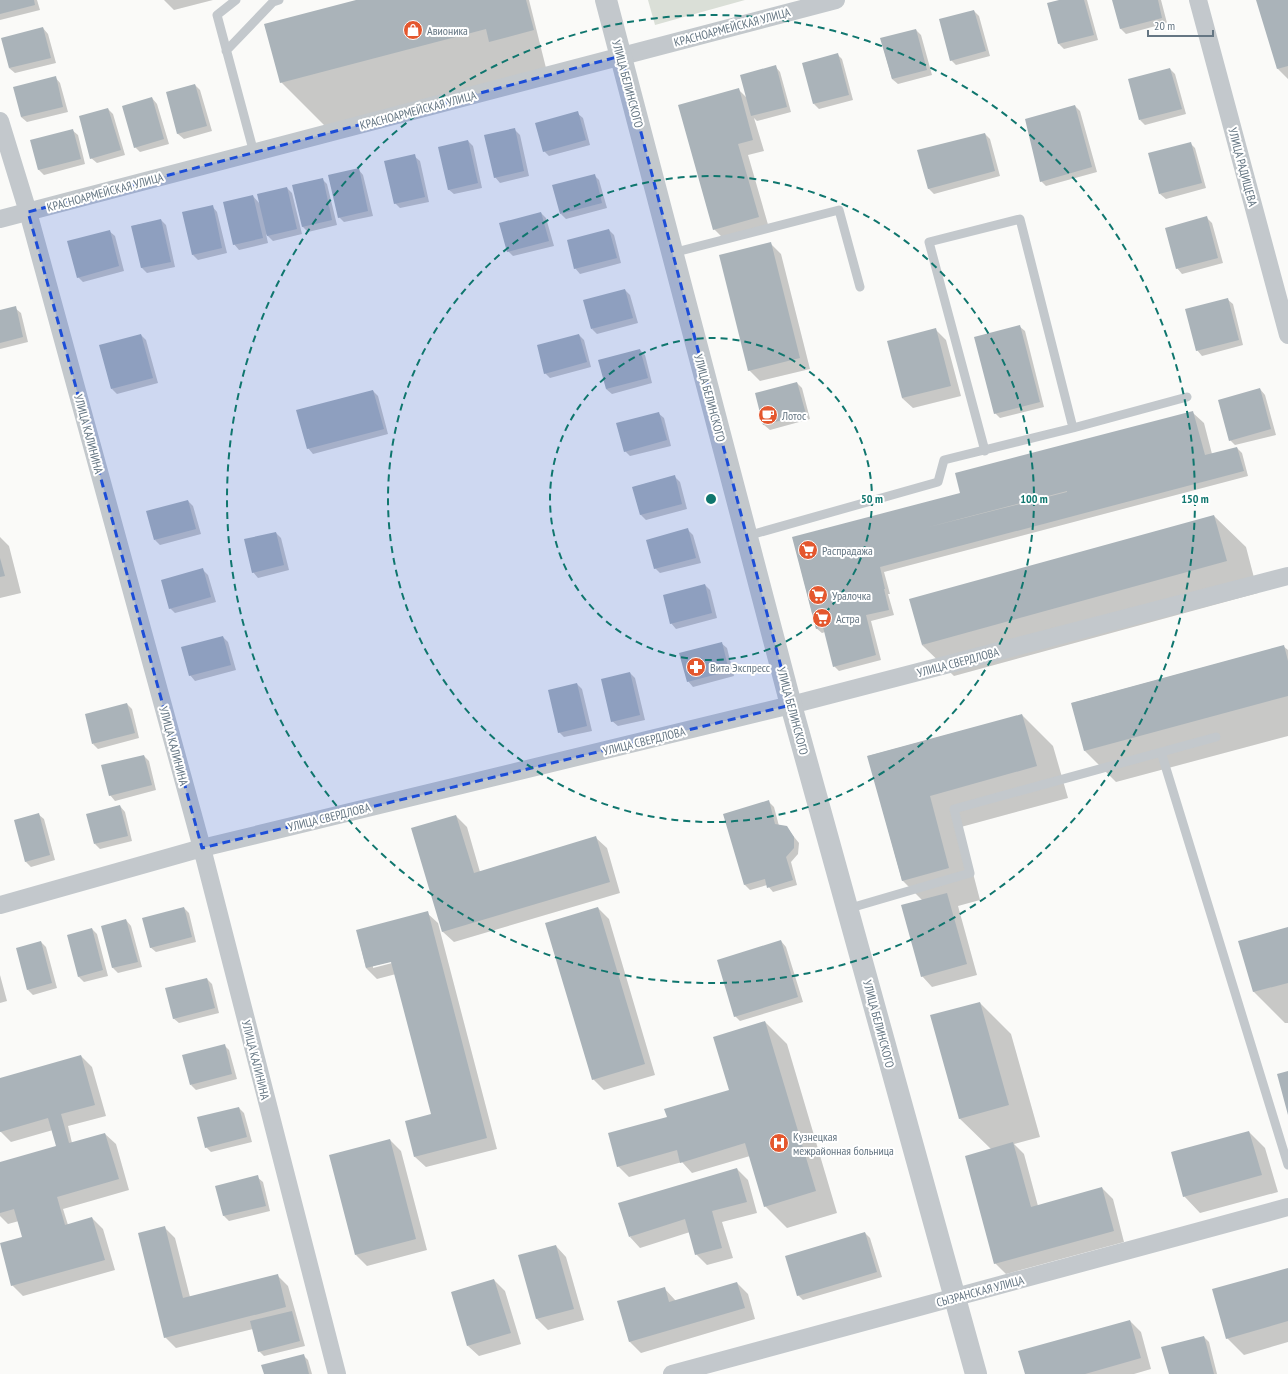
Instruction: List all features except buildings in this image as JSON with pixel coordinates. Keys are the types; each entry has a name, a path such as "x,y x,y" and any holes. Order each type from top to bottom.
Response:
{"street":[{"name":"УЛИЦА БЕЛИНСКОГО","path":"606,0 791,706 976,1374"},
{"name":"КРАСНОАРМЕЙСКАЯ УЛИЦА","path":"0,219 621,56 804,4 836,0"},
{"name":"УЛИЦА РАДИЩЕВА","path":"1198,0 1288,335"},
{"name":"УЛИЦА КАЛИНИНА","path":"0,121 28,212 202,848 338,1374"},
{"name":"УЛИЦА СВЕРДЛОВА","path":"0,905 202,848 791,706 1288,576"},
{"name":"СЫЗРАНСКАЯ УЛИЦА","path":"672,1374 1288,1207"}],"lane":[{"path":"236,0 217,15 254,153"},
{"path":"226,51 273,2 279,0"},
{"path":"672,253 839,210 860,287"},
{"path":"985,451 929,242 1020,219 1073,428"},
{"path":"747,536 938,482 944,460 985,451 1187,397"},
{"path":"847,909 970,873 954,808 1216,737"},
{"path":"1161,752 1288,1165"}],"highlighted area":[{"path":"621,56 791,705 202,848 28,212"}],"shaded area":[{"path":"648,0 745,0 655,25"}],"place":[{"name":"Авионика","path":"413,30"},
{"name":"Лотос","path":"768,415"},
{"name":"Распрадажа","path":"808,550"},
{"name":"Уралочка","path":"818,595"},
{"name":"Астра","path":"822,618"},
{"name":"Вита Экспресс","path":"696,667"},
{"name":"Кузнецкая межрайонная больница","path":"779,1143"}]}
